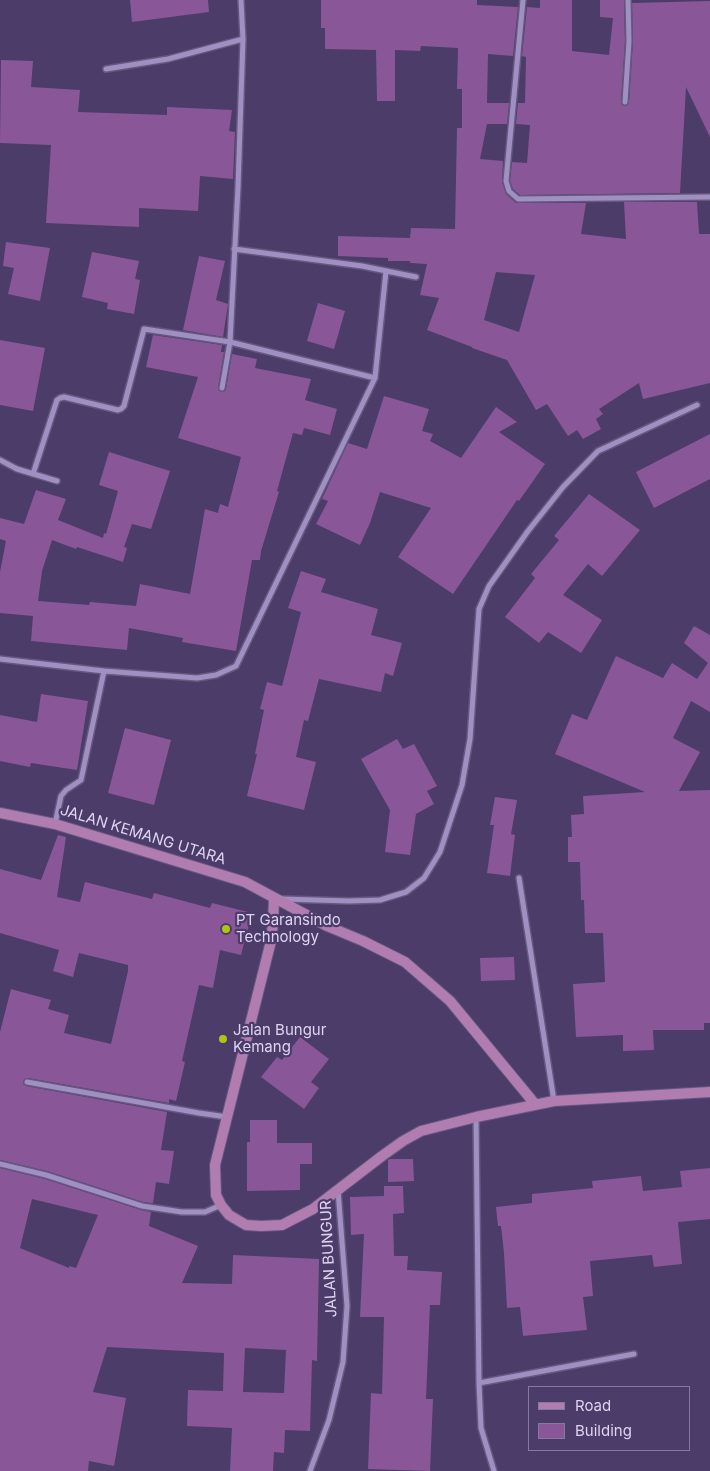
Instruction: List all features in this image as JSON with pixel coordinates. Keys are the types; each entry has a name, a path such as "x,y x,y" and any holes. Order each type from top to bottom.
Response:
{"street":[{"path":"222,388 230,342 243,39 241,0"},
{"path":"523,0 506,181 509,191 518,199 710,197"},
{"path":"625,102 629,40 628,0"},
{"path":"106,69 168,59 243,39"},
{"path":"234,249 362,266 416,277"},
{"path":"0,659 104,671 197,678 216,675 236,666 374,378 386,271"},
{"path":"33,474 57,400 64,397 118,410 124,406 144,329 230,342 374,378"},
{"path":"697,405 598,451 557,494 528,530 489,586 479,609 470,739 462,785 440,852 424,878 406,892 380,900 274,899 270,941 215,1165 216,1195 229,1215 246,1225 282,1225 313,1209 403,1141 421,1132 476,1117 554,1101 710,1092"},
{"path":"0,460 16,469 57,482"},
{"path":"55,824 61,796 66,790 81,780 104,671"},
{"name":"JALAN KEMANG UTARA","path":"0,813 55,824 245,882 274,899 405,962 450,1001 536,1104"},
{"path":"519,878 554,1101"},
{"path":"27,1082 227,1117"},
{"path":"476,1117 481,1428 494,1471"},
{"path":"0,1164 46,1175 142,1206 182,1212 205,1212 221,1205"},
{"name":"JALAN BUNGUR","path":"310,1471 329,1420 343,1362 347,1306 338,1190"},
{"path":"479,1382 634,1354"}],"building":[{"path":"130,0 208,0 209,12 132,22"},
{"path":"321,0 477,0 477,5 518,7 513,56 488,54 487,103 509,103 507,124 487,124 480,159 503,161 502,182 506,194 516,203 586,203 581,234 626,239 624,202 697,202 699,234 710,234 710,383 643,399 639,383 599,409 603,414 596,419 601,429 583,439 577,430 568,436 547,404 536,410 507,360 427,330 439,298 420,295 427,264 410,263 410,261 388,261 388,258 338,256 338,236 410,238 411,228 455,229 457,128 462,128 462,89 457,89 458,48 421,46 420,51 395,50 395,101 377,101 376,50 325,49 325,28 321,28","holes":["496,272 535,275 519,332 484,320"]},
{"path":"540,0 572,0 572,51 609,55 613,18 600,17 600,0 624,0 625,41 621,102 625,106 629,102 633,41 632,3 710,1 710,137 686,87 680,193 520,195 513,189 510,181 512,162 527,163 530,125 516,124 518,103 525,103 526,57 522,56 527,7 540,8"},
{"path":"1,60 33,61 31,87 80,90 78,112 167,115 167,107 232,110 229,131 235,132 233,179 200,176 198,211 139,208 139,227 46,223 51,145 0,143"},
{"path":"6,242 50,248 40,301 8,294 14,268 3,266"},
{"path":"92,252 139,261 135,279 140,280 134,314 107,309 108,303 82,297"},
{"path":"199,256 225,261 216,300 228,304 223,337 183,330"},
{"path":"318,303 345,311 334,349 307,341"},
{"path":"153,335 222,345 221,352 224,352 218,388 221,392 224,392 226,389 232,354 257,359 255,368 311,379 305,400 337,409 330,435 304,428 302,435 293,433 260,560 252,560 236,651 182,642 183,638 129,628 127,650 31,641 33,616 0,613 0,572 6,541 0,539 0,518 24,524 36,490 66,499 58,520 103,538 104,533 106,534 118,491 99,485 109,452 170,471 151,529 132,524 124,547 127,548 123,562 52,540 42,571 38,601 89,605 90,602 136,606 140,584 190,594 205,509 218,513 220,504 228,507 241,457 178,438 198,377 146,367"},
{"path":"0,340 45,348 33,411 0,405"},
{"path":"384,396 429,409 422,431 433,434 430,441 461,458 496,407 517,422 499,432 545,464 519,501 517,500 453,594 398,557 431,508 380,492 370,523 360,545 316,524 328,501 322,499 348,443 367,449"},
{"path":"710,434 710,479 654,508 636,472"},
{"path":"589,494 640,530 602,576 588,564 563,595 602,620 581,653 548,632 539,643 505,617 535,578 531,574 559,540 554,536"},
{"path":"301,571 326,579 321,592 378,609 371,635 402,643 393,676 385,673 381,692 319,679 308,721 304,720 296,757 316,762 304,810 247,796 257,754 255,754 264,710 260,709 267,682 282,686 301,612 288,608"},
{"path":"694,626 710,635 710,712 691,701 673,738 700,752 679,791 710,790 710,1023 704,1023 704,1030 653,1030 654,1050 623,1051 623,1035 576,1037 573,984 605,982 603,933 585,933 584,900 581,900 580,862 568,862 568,837 572,837 571,815 584,814 583,796 645,792 555,754 572,714 587,720 616,656 663,678 672,663 697,679 708,663 684,643"},
{"path":"41,694 88,701 77,770 31,763 30,767 0,761 0,715 37,722"},
{"path":"125,728 171,740 154,805 108,793"},
{"path":"397,739 403,749 414,744 437,786 427,791 434,804 416,814 410,855 385,852 390,810 361,759"},
{"path":"495,797 517,800 511,834 515,835 510,876 487,873 494,825 490,825"},
{"path":"58,835 66,837 57,897 80,902 85,882 152,899 154,893 210,908 212,903 252,913 241,955 220,950 213,988 199,985 182,1061 185,1062 176,1101 169,1099 169,1103 28,1078 23,1081 23,1084 26,1086 167,1112 161,1150 174,1151 169,1184 156,1182 153,1203 143,1202 47,1171 0,1160 0,1032 11,989 51,1000 48,1009 69,1015 64,1033 111,1044 128,971 128,965 79,953 73,977 53,971 59,950 0,933 0,869 41,880"},
{"path":"514,957 515,980 481,981 480,958"},
{"path":"300,1037 329,1059 311,1082 319,1088 304,1109 261,1077 277,1057 282,1060"},
{"path":"250,1120 277,1120 277,1143 312,1143 312,1164 300,1164 300,1190 247,1191 247,1142 250,1142"},
{"path":"413,1159 414,1181 388,1182 388,1160"},
{"path":"0,1168 45,1179 151,1212 149,1226 198,1246 182,1283 232,1284 233,1255 319,1259 317,1361 312,1360 310,1431 285,1430 284,1453 274,1452 273,1471 230,1471 232,1428 187,1426 188,1390 223,1391 224,1353 107,1347 93,1392 126,1398 114,1466 89,1461 88,1471 0,1471","holes":["32,1199 98,1215 76,1268 69,1266 69,1268 20,1248","245,1348 286,1350 284,1393 243,1392"]},
{"path":"710,1168 710,1219 678,1222 682,1264 654,1267 652,1255 590,1261 593,1296 583,1297 587,1330 523,1336 520,1307 507,1308 504,1253 501,1226 498,1226 496,1207 532,1203 532,1194 593,1188 592,1181 641,1176 643,1191 682,1187 680,1171"},
{"path":"384,1186 403,1186 404,1213 393,1214 394,1256 408,1256 407,1270 442,1272 440,1305 430,1305 426,1399 433,1399 430,1471 368,1469 371,1393 382,1394 384,1317 360,1317 364,1234 351,1235 350,1197 384,1196"}],"place":[{"name":"PT Garansindo Technology","path":"226,929"},
{"name":"Jalan Bungur Kemang","path":"223,1039"}]}
